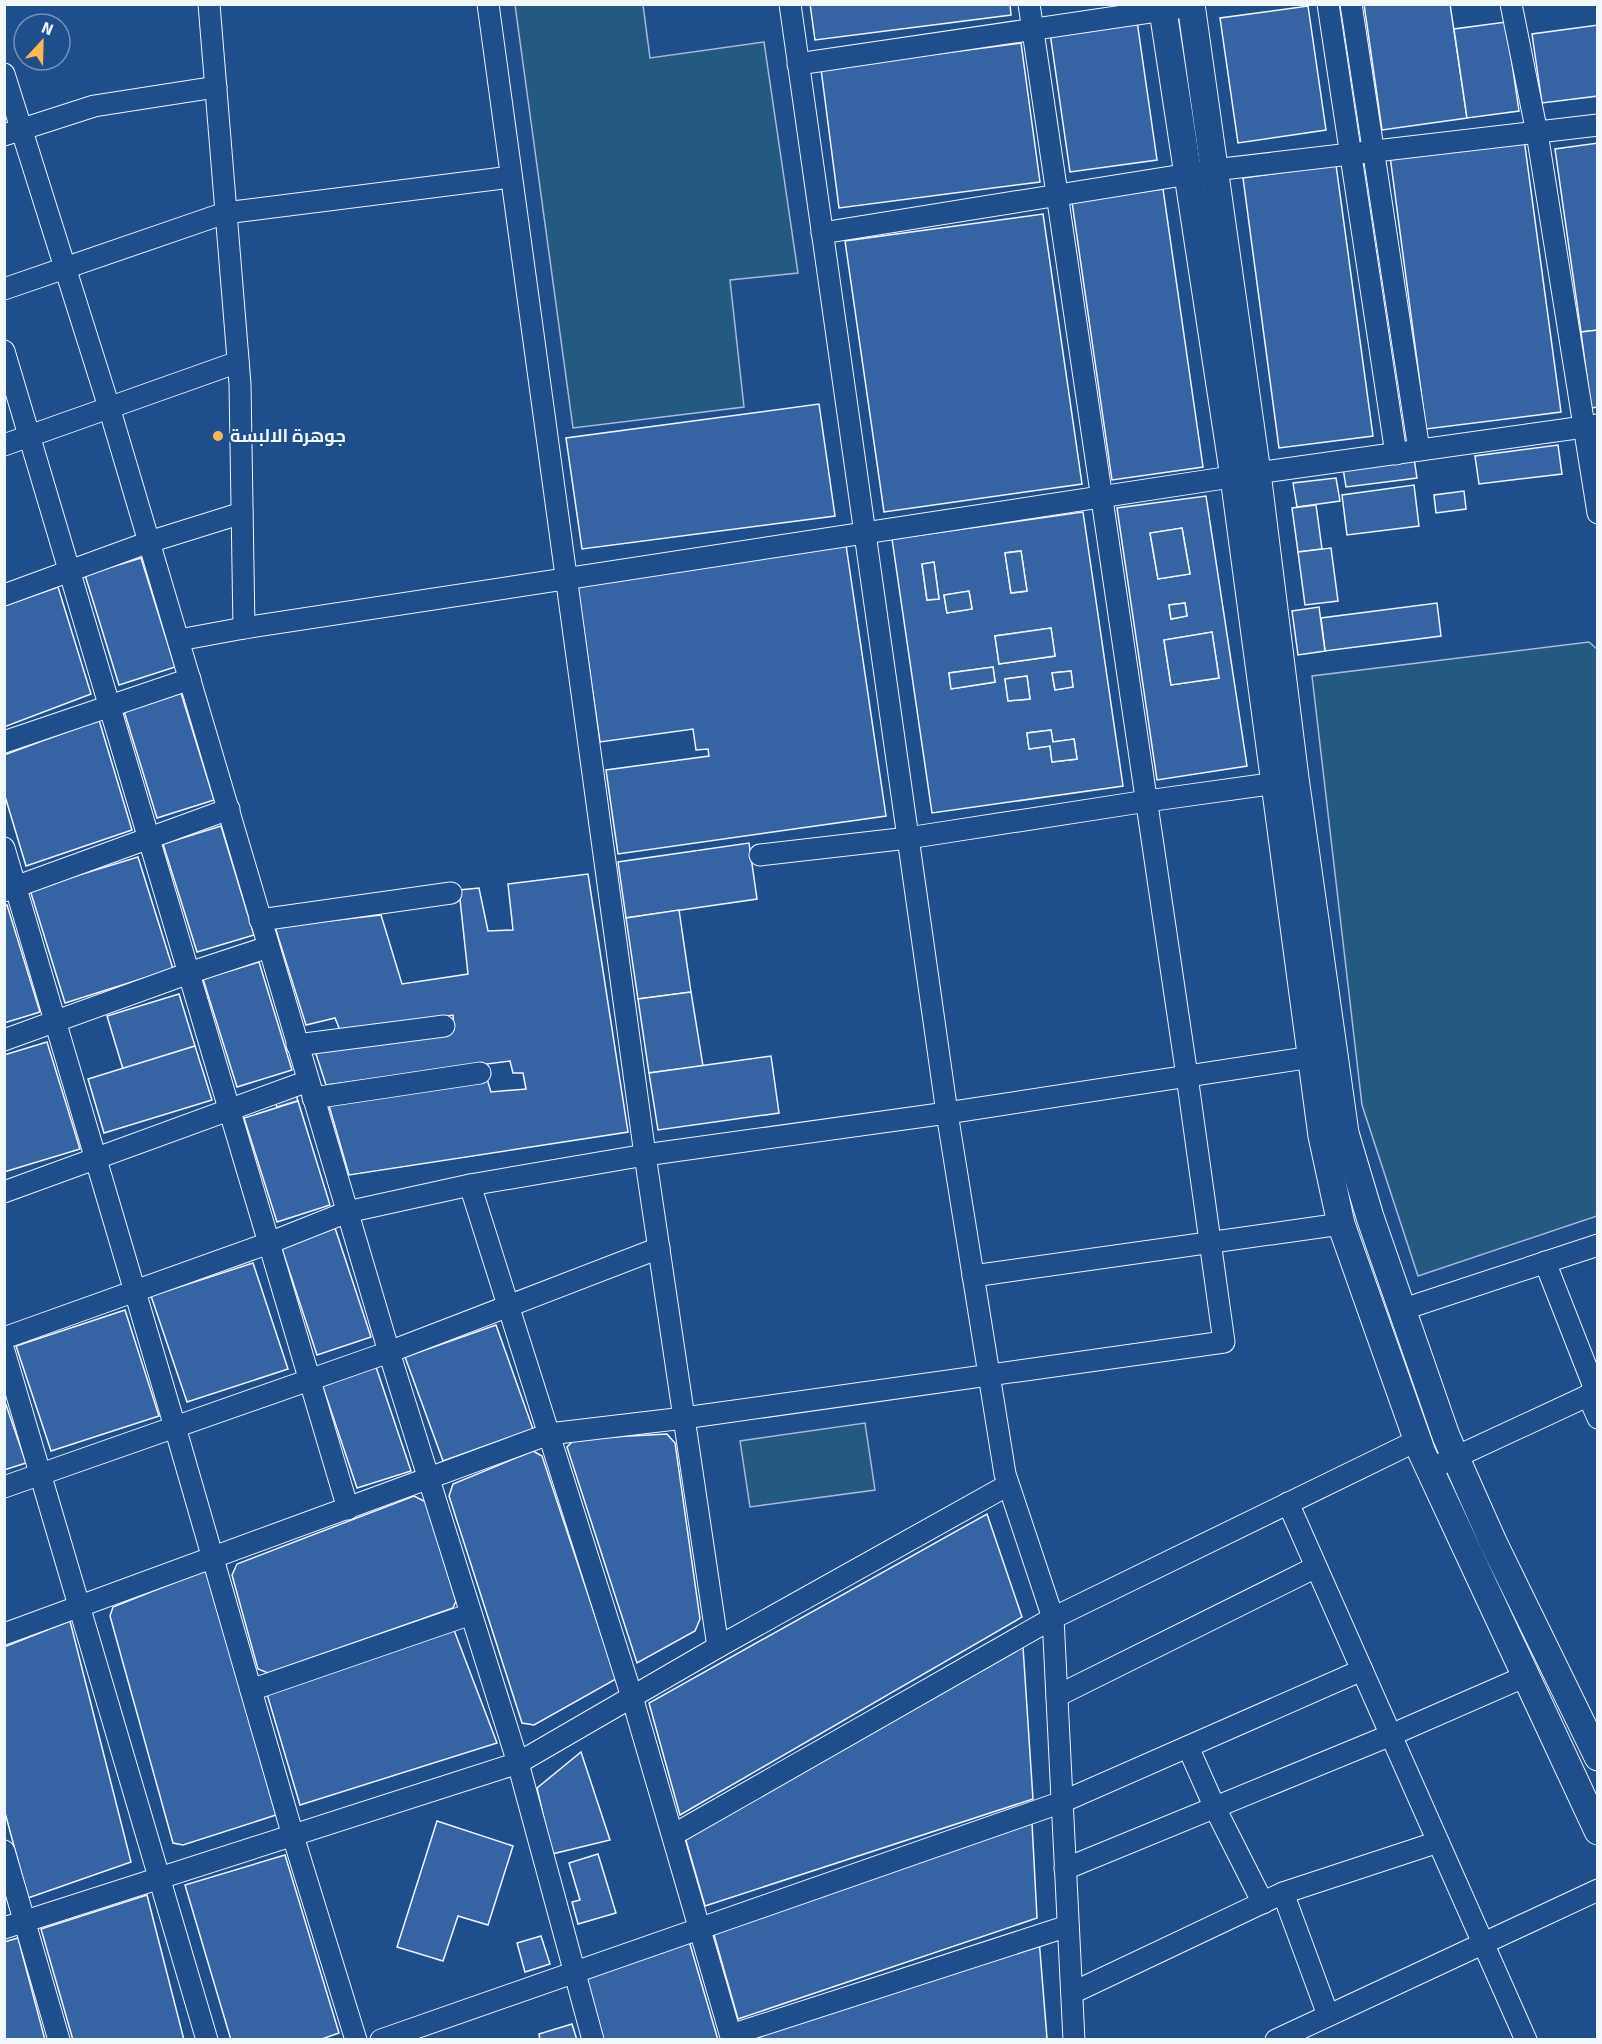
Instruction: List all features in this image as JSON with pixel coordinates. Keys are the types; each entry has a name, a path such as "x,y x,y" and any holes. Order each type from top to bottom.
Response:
{"main road":[{"path":"1195,5 1214,170 1276,783 1323,1056 1401,1310 1446,1436 1493,1542 1598,1757"},
{"path":"1162,8 1187,176 1245,475 1295,778 1323,1056 1322,1136 1341,1224 1430,1469 1598,1831"}],"street":[{"path":"209,4 238,362 244,628"},
{"path":"488,4 645,1155 718,1647"},
{"path":"790,4 947,1113 1005,1474 1053,1618 1074,2040"},
{"path":"4,1634 549,1434 684,1418 1224,1342 1147,801 1029,4"},
{"path":"1328,4 1396,454"},
{"path":"1351,4 1419,450"},
{"path":"1511,4 1590,425 1598,513"},
{"path":"798,64 1033,30 1162,8 1195,5"},
{"path":"4,74 13,132 64,267 109,407 389,1352 518,1763 592,2040"},
{"path":"13,132 94,106 216,87"},
{"path":"822,233 1214,170 1598,126"},
{"path":"4,289 225,213 511,177"},
{"path":"4,351 111,704 348,1509"},
{"path":"4,445 238,362"},
{"path":"179,640 244,628 1245,475 1590,425"},
{"path":"4,595 149,542 242,513"},
{"path":"4,742 190,679"},
{"path":"760,855 908,837 1276,783"},
{"path":"10,889 229,809"},
{"path":"4,848 10,889 55,1022 175,1426 293,1836 356,2040"},
{"path":"260,920 451,893"},
{"path":"4,1040 268,946"},
{"path":"297,1045 444,1026"},
{"path":"4,1338 269,1243 347,1212 470,1185 645,1155 947,1113 1323,1056"},
{"path":"4,1192 229,1110 310,1089 480,1073"},
{"path":"470,1185 632,1697 732,2037 1068,1926"},
{"path":"973,1276 1341,1224"},
{"path":"1401,1310 1598,1245"},
{"path":"4,1487 389,1352 659,1248"},
{"path":"1545,1262 1594,1393 1598,1418"},
{"path":"4,1351 207,2040"},
{"path":"1430,1469 1594,1393"},
{"path":"673,1835 1053,1618 1418,1440"},
{"path":"14,1925 518,1763 718,1647 1008,1485"},
{"path":"1288,1503 1526,2040"},
{"path":"1057,1696 1316,1567"},
{"path":"251,1690 471,1614"},
{"path":"381,2040 1062,1802 1362,1670"},
{"path":"1065,1869 1391,1735 1526,1676"},
{"path":"1188,1747 1215,1808 1263,1903"},
{"path":"1072,1994 1283,1893 1438,1842"},
{"path":"4,1851 14,1925 59,2040"},
{"path":"1276,2040 1482,1942 1598,1890"},
{"path":"1283,1893 1328,2015"}],"shaded area":[{"path":"515,5 643,5 650,58 764,42 798,273 730,280 744,407 573,428"},
{"path":"1589,642 1598,650 1597,1216 1418,1276 1362,1105 1312,676"},
{"path":"865,1423 875,1490 750,1507 740,1441"}],"building":[{"path":"810,4 1010,4 1011,15 815,40"},
{"path":"1364,4 1450,4 1467,118 1382,130"},
{"path":"1308,6 1326,130 1238,143 1220,18"},
{"path":"1137,21 1157,160 1070,172 1050,33"},
{"path":"1506,22 1519,111 1467,118 1454,29"},
{"path":"1598,25 1598,96 1542,103 1532,34"},
{"path":"1021,43 1040,182 839,208 821,69"},
{"path":"1524,139 1561,412 1426,429 1390,156"},
{"path":"1598,143 1598,330 1581,332 1555,149"},
{"path":"1336,165 1373,436 1279,448 1243,178"},
{"path":"1163,189 1203,467 1112,480 1072,202"},
{"path":"1043,214 1082,484 884,512 845,241"},
{"path":"1598,330 1598,407 1591,408 1581,332"},
{"path":"819,404 835,516 582,549 566,438"},
{"path":"1558,445 1562,474 1479,484 1475,456"},
{"path":"1414,458 1417,478 1346,487 1343,468"},
{"path":"1336,478 1340,501 1297,507 1293,483"},
{"path":"1414,485 1419,526 1347,535 1342,495"},
{"path":"1464,491 1466,509 1436,513 1434,495"},
{"path":"1206,496 1247,766 1157,780 1117,508","holes":["1182,528 1190,574 1158,579 1150,533","1185,603 1187,616 1171,619 1169,605","1212,632 1219,678 1171,685 1164,640"]},
{"path":"1316,505 1322,549 1298,552 1292,508"},
{"path":"1083,512 1123,786 932,813 892,539","holes":["1021,551 1027,591 1011,593 1005,553","934,562 939,599 927,600 922,564","969,591 972,609 947,613 944,595","1051,628 1055,656 999,664 995,636","993,667 995,682 951,689 949,673","1071,671 1073,687 1055,690 1052,673","1027,676 1030,699 1008,701 1005,679","1051,730 1053,742 1074,739 1077,759 1052,762 1050,746 1029,749 1027,733"]},
{"path":"1182,528 1190,574 1158,579 1150,533"},
{"path":"846,545 886,816 618,854 606,770 709,756 708,749 696,750 693,729 600,742 577,583"},
{"path":"1331,548 1338,601 1305,605 1298,552"},
{"path":"1021,551 1027,591 1011,593 1005,553"},
{"path":"141,558 175,667 119,685 85,575"},
{"path":"934,562 939,599 927,600 922,564"},
{"path":"58,587 91,694 4,727 4,606"},
{"path":"969,591 972,609 947,613 944,595"},
{"path":"1185,603 1187,616 1171,619 1169,605"},
{"path":"1437,603 1441,636 1325,651 1321,618"},
{"path":"1319,607 1325,651 1298,655 1292,611"},
{"path":"1051,628 1055,656 999,664 995,636"},
{"path":"1212,632 1219,678 1171,685 1164,640"},
{"path":"993,667 995,682 951,689 949,673"},
{"path":"1071,671 1073,687 1055,690 1052,673"},
{"path":"1027,676 1030,699 1008,701 1005,679"},
{"path":"181,693 214,800 157,818 124,711"},
{"path":"99,720 132,830 26,866 4,793 4,755"},
{"path":"1051,730 1053,742 1074,739 1077,759 1052,762 1050,746 1029,749 1027,733"},
{"path":"221,826 254,935 197,952 163,844"},
{"path":"749,843 757,899 626,918 618,862"},
{"path":"138,857 173,969 65,1003 30,890"},
{"path":"588,874 628,1132 349,1175 328,1102 487,1079 491,1092 526,1089 523,1073 513,1073 510,1061 326,1085 315,1051 454,1030 453,1015 341,1033 335,1018 306,1025 275,927 381,915 402,984 468,974 459,890 479,888 488,931 513,930 508,884"},
{"path":"4,905 7,905 40,1012 4,1023"},
{"path":"679,910 691,992 638,999 626,918"},
{"path":"259,962 292,1070 237,1087 203,979"},
{"path":"691,992 703,1066 649,1073 638,999"},
{"path":"179,994 195,1046 123,1069 107,1016"},
{"path":"47,1042 80,1149 4,1172 4,1055"},
{"path":"195,1046 212,1100 104,1133 88,1079"},
{"path":"771,1056 779,1113 658,1130 649,1073"},
{"path":"295,1092 298,1101 277,1107 274,1099"},
{"path":"298,1101 330,1205 277,1222 244,1118"},
{"path":"335,1228 371,1337 317,1355 281,1246"},
{"path":"253,1263 288,1369 187,1402 151,1296"},
{"path":"125,1310 159,1416 51,1451 16,1346"},
{"path":"496,1325 533,1429 443,1461 405,1357"},
{"path":"376,1367 411,1471 357,1488 322,1384"},
{"path":"4,1399 26,1463 4,1470"},
{"path":"667,1434 675,1443 700,1619 695,1631 637,1663 567,1447 575,1439"},
{"path":"533,1451 542,1456 616,1679 534,1725 522,1723 449,1496 453,1484"},
{"path":"414,1496 426,1502 456,1601 453,1608 268,1673 258,1669 232,1575 237,1564"},
{"path":"987,1514 1022,1617 680,1815 649,1703"},
{"path":"206,1570 276,1815 183,1845 173,1843 110,1616 113,1607"},
{"path":"70,1621 131,1862 28,1898 4,1809 4,1647"},
{"path":"454,1630 497,1743 300,1805 267,1694"},
{"path":"1023,1647 1033,1799 705,1906 685,1837"},
{"path":"581,1752 610,1840 552,1854 537,1788"},
{"path":"437,1821 513,1846 488,1925 458,1916 443,1961 397,1947"},
{"path":"1032,1823 1037,1918 738,2019 712,1928"},
{"path":"598,1854 616,1913 578,1924 572,1902 580,1900 569,1863"},
{"path":"285,1855 339,2033 319,2040 231,2040 185,1885"},
{"path":"147,1895 184,2040 73,2040 41,1929"},
{"path":"541,1936 550,1964 525,1972 517,1943"},
{"path":"18,1938 45,2040 4,2040 4,1942"},
{"path":"1039,1939 1047,2038 1042,2040 749,2040"},
{"path":"689,1941 718,2040 599,2040 579,1973"},
{"path":"572,2024 577,2040 540,2040 539,2034"}],"place":[{"name":"جوهرة الالبسة","path":"218,436"}]}
